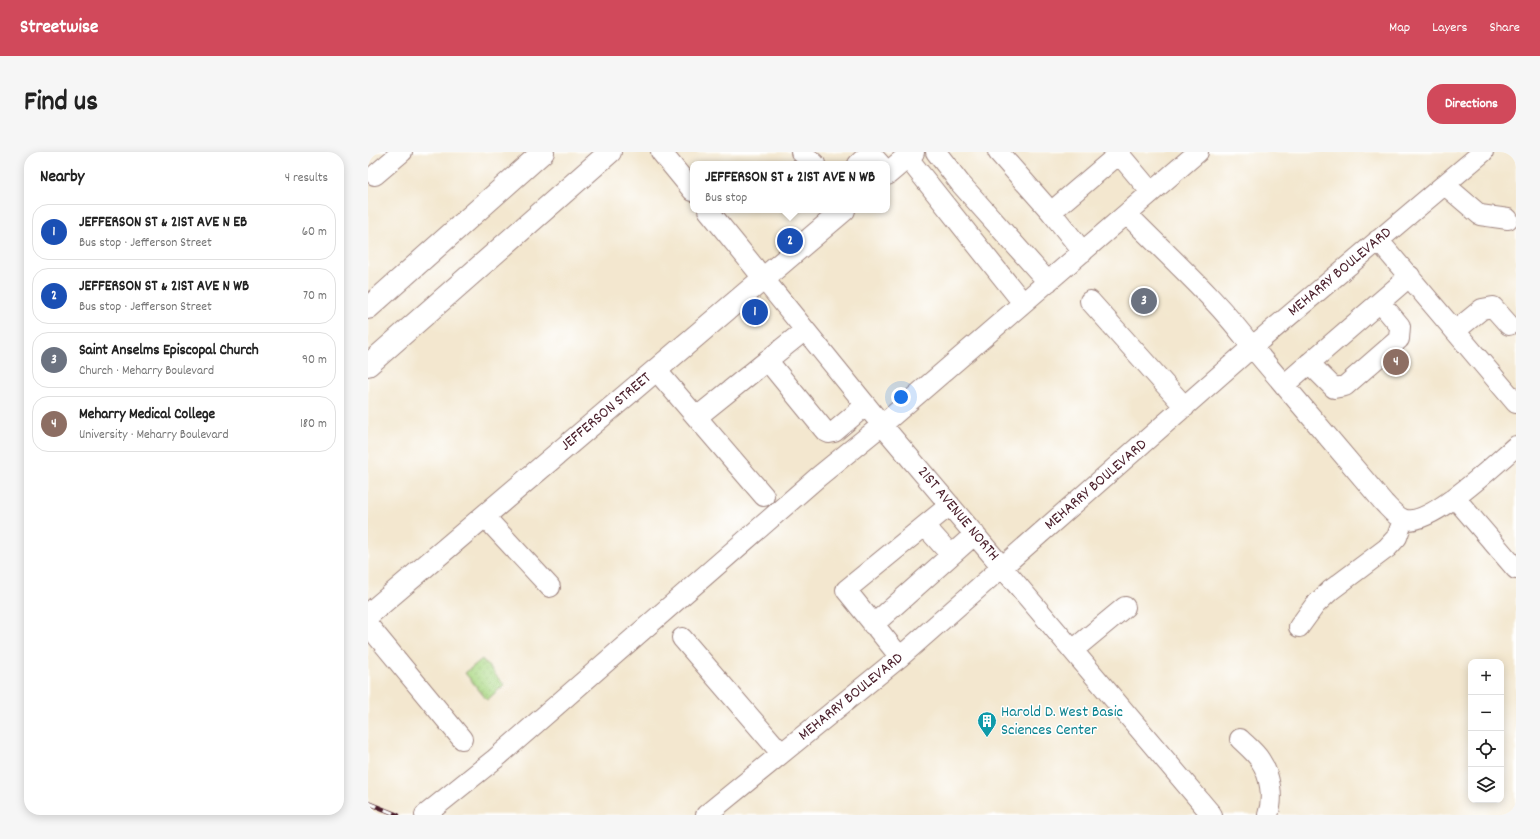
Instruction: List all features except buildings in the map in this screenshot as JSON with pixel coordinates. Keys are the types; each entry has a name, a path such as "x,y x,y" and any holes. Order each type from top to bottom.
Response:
{"main road":[{"path":"368,308 544,152"},
{"path":"368,365 610,152"},
{"path":"890,168 910,154"},
{"name":"JEFFERSON STREET","path":"368,615 840,213"}],"street":[{"path":"375,175 402,152"},
{"path":"661,152 690,187"},
{"path":"802,152 812,161"},
{"path":"936,152 966,189 1048,282"},
{"path":"998,152 1083,252"},
{"path":"425,815 495,759 806,487 882,425 1198,152"},
{"name":"MEHARRY BOULEVARD","path":"706,815 900,657 1252,347 1483,152"},
{"path":"861,161 870,153 877,161"},
{"path":"1050,212 1119,153 1151,192"},
{"path":"910,154 1023,303"},
{"path":"1445,185 1480,215 1508,219"},
{"name":"21ST AVENUE NORTH","path":"710,213 882,425 1212,815"},
{"path":"1127,214 1177,262 1237,327 1252,347 1384,503 1394,514 1403,520 1414,520 1425,517 1440,509 1516,446"},
{"path":"1378,240 1516,403"},
{"path":"1284,385 1410,276"},
{"path":"1090,301 1185,407"},
{"path":"1309,363 1334,388 1345,386 1399,339 1400,326 1380,302"},
{"path":"1455,331 1482,309 1493,306 1509,325"},
{"path":"697,417 805,330"},
{"path":"767,360 825,431 829,433 834,432 866,405"},
{"path":"656,370 764,496"},
{"path":"1455,498 1516,569"},
{"path":"900,657 846,590 950,505"},
{"path":"484,516 550,587"},
{"path":"1299,627 1315,605 1331,590 1387,548 1397,536 1403,520"},
{"path":"925,526 951,556"},
{"path":"873,624 975,534"},
{"path":"1073,650 1125,607"},
{"path":"368,625 462,739"},
{"path":"682,638 781,753"},
{"path":"1240,739 1260,759 1266,775 1272,803 1268,815"}],"green space":[{"path":"482,659 504,685 487,700 465,673"}],"railway":[{"path":"368,803 398,815"}],"place":[{"name":"JEFFERSON ST & 21ST AVE N WB","path":"790,241"},
{"name":"Saint Anselms Episcopal Church","path":"1144,301"},
{"name":"JEFFERSON ST & 21ST AVE N EB","path":"755,312"},
{"name":"Meharry Medical College","path":"1396,362"},
{"name":"Harold D. West Basic Sciences Center","path":"987,738"}]}
